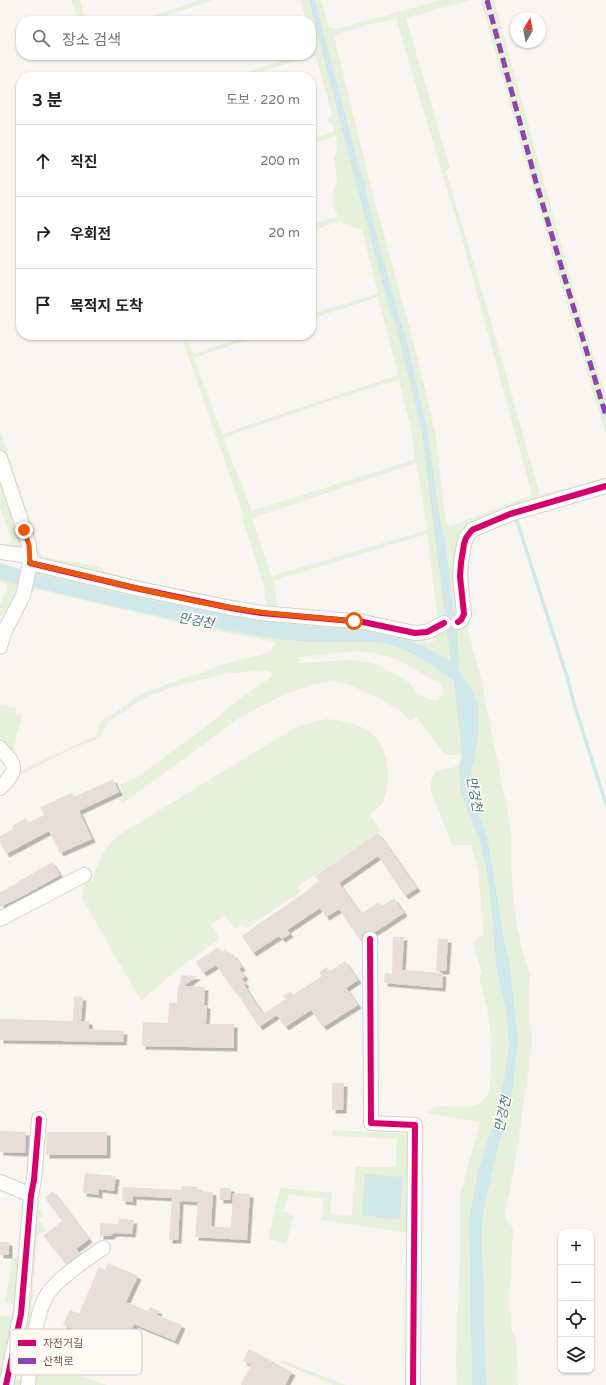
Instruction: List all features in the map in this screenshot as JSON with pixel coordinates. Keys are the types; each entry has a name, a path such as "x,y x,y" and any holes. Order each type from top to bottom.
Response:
{"street":[{"path":"0,458 29,545 30,563 23,596 4,632 0,647"},
{"path":"0,552 30,563 134,588 231,608 261,613 363,622 415,633 427,632 461,620 464,614 460,576 461,563 466,538 472,530 510,514 606,486"},
{"path":"0,748 13,763 14,769 10,778 0,788"},
{"path":"0,919 84,875"},
{"path":"370,939 371,1123 415,1125 414,1385"},
{"path":"18,1329 21,1314 39,1119"},
{"path":"0,1182 31,1195"},
{"path":"37,1329 47,1294 59,1281 103,1248"},
{"path":"6,1385 10,1366"},
{"path":"28,1385 29,1375"}],"green space":[{"path":"71,0 80,0 85,16 76,16"},
{"path":"200,0 213,0 166,16 152,16"},
{"path":"300,0 309,0 313,16 305,16"},
{"path":"315,0 321,0 329,28 335,29 442,0 472,0 406,18 450,168 446,171 494,332 540,495 606,478 606,486 468,529 461,613 454,618 445,540 438,507 427,428 405,333 382,255 365,188 365,181 361,174","holes":["396,19 460,232 532,495 450,526 446,523 435,432 417,355 372,191 334,36 367,25"]},
{"path":"479,0 494,0 579,309 606,398 606,434 542,218 481,1"},
{"path":"316,28 353,173 391,315 395,323 422,432 446,621 438,623 427,629 417,631 361,620 234,607 41,564 33,560 29,542 0,456 0,430 26,507 39,552 43,557 100,567 104,571 164,588 182,589 267,606 265,590 242,517 243,514 183,340 188,340 193,354 234,340 247,340 194,358 222,434 398,375 378,297 316,317 316,312 378,293 362,229 347,226 341,221 316,229 316,223 338,216 333,198 334,186 338,184 334,157 338,150 336,136 316,142 316,137 335,131 334,125 329,123 328,119 332,115 316,56","holes":["399,380 411,430 415,459 252,511 223,438 330,401","417,463 427,530 271,576 252,518","427,534 437,611 436,621 426,626 409,627 362,617 278,607 273,581"]},
{"path":"283,60 297,60 261,72 247,72"},
{"path":"0,472 22,541 23,550 3,546 12,541 0,508"},
{"path":"468,557 471,617 468,631 481,679 510,824 511,868 516,923 530,974 529,1017 532,1039 514,1170 505,1211 505,1217 513,1228 509,1304 512,1331 516,1338 518,1385 487,1385 485,1367 484,1279 481,1240 483,1214 498,1147 508,1116 518,1040 509,960 504,940 488,839 473,803 469,786 469,776 476,754 479,720 459,670 455,625 462,576"},
{"path":"32,570 421,639 429,643 433,642 435,634 447,627 450,656 453,663 426,647 412,641 366,630 307,626 249,619 131,596 32,572"},
{"path":"0,579 23,585 11,607 0,617 0,604 7,584 0,582"},
{"path":"29,586 117,607 235,632 312,642 373,642 400,648 428,663 454,681 462,755 448,755 442,751 417,717 410,721 401,711 380,699 350,685 332,681 311,685 285,694 239,718 122,804 118,795 123,791 119,784 136,778 208,725 242,697 273,676 268,670 224,674 180,685 146,697 108,722 100,738 76,747 20,775 0,745 0,705 16,708 16,714 22,715 12,754 22,770 95,736 102,720 115,713 136,697 221,665 270,652 276,642 202,628 35,589 29,596","holes":["353,651 375,653 409,665 443,686 442,696 437,701 431,700 414,691 410,683 376,664 353,660 299,663 300,657"]},
{"path":"327,719 345,722 361,727 371,733 382,747 388,767 387,787 385,797 381,805 369,814 381,831 297,887 302,891 246,928 243,924 235,928 225,915 210,925 220,938 182,966 141,1001 82,898 86,879 92,881 96,868 105,850 119,835 296,727"},
{"path":"459,766 459,776 466,806 480,842 486,868 491,903 496,964 506,1011 509,1046 498,1106 478,1171 469,1220 472,1385 457,1385 456,1359 460,1260 460,1195 480,1122 424,1113 430,1109 442,1106 467,1107 476,1105 488,1094 491,1079 489,1017 479,975 482,974 473,942 484,934 478,870 471,845 452,845 431,791 431,781 434,772"},
{"path":"332,1130 412,1134 409,1233 321,1220 324,1199 289,1194 283,1211 294,1215 286,1244 268,1239 280,1188 332,1193 330,1213 352,1216 356,1167 396,1167 397,1139 333,1136"},
{"path":"33,1209 39,1210 44,1214 39,1219 46,1231 37,1235 30,1324 29,1329 16,1329"},
{"path":"12,1258 23,1258 19,1307 14,1329 10,1329 10,1344 0,1385 0,1315 11,1317 14,1305 5,1302"},
{"path":"282,1360 346,1385 333,1385 281,1363"},
{"path":"10,1371 10,1375 17,1375 16,1379 24,1382 24,1385 8,1385"},
{"path":"32,1375 76,1375 107,1385 31,1385"}],"water":[{"path":"309,0 315,0 361,174 365,181 365,188 382,255 405,333 427,428 438,507 445,540 458,645 459,670 474,694 478,704 479,720 477,744 474,761 469,776 469,786 473,803 488,839 504,940 509,960 518,1040 508,1116 498,1147 483,1214 481,1240 484,1279 485,1367 487,1385 472,1385 469,1220 478,1171 498,1106 509,1046 506,1011 496,964 491,903 486,868 480,842 460,788 459,766 462,755 454,681 435,667 407,651 391,645 373,642 312,642 235,632 117,607 29,586 32,572 131,596 249,619 307,626 366,630 396,635 426,647 452,662 450,656 422,432 395,323 391,315 353,173 316,28 316,16 313,16"},
{"path":"0,563 26,571 23,585 0,579"},
{"path":"365,1174 403,1177 400,1220 362,1215"}],"building":[{"path":"113,779 119,792 79,811 92,839 60,853 49,831 6,854 0,842 0,836 13,829 12,826 26,818 29,823 44,815 40,807 72,793 74,797"},
{"path":"378,833 417,888 405,896 378,856 339,883 361,914 378,902 381,907 394,898 404,913 375,932 365,932 362,935 361,942 339,909 326,917 320,908 287,930 290,934 282,939 279,936 253,953 242,936 319,881 315,876"},
{"path":"52,862 60,875 27,894 0,907 0,892 20,882 19,881"},
{"path":"393,937 404,937 402,970 443,973 442,988 384,983 385,973 392,974"},
{"path":"438,939 448,939 446,971 436,971"},
{"path":"218,947 222,952 226,949 230,955 233,954 242,967 239,969 245,976 242,979 246,984 244,985 263,1014 286,999 283,996 291,991 293,995 322,976 319,972 327,967 330,971 345,961 358,980 346,988 358,1005 323,1027 311,1010 285,1027 277,1015 259,1027 235,990 235,992 216,965 203,973 196,962"},
{"path":"181,975 198,976 184,986 205,987 204,1005 207,1005 206,1024 234,1024 234,1048 142,1046 143,1022 168,1023 169,1003 177,1003 178,985 180,985"},
{"path":"74,996 83,997 81,1021 89,1021 89,1029 124,1031 123,1042 0,1040 0,1019 73,1021"},
{"path":"332,1083 344,1083 343,1110 332,1110"},
{"path":"0,1131 26,1132 25,1153 0,1152"},
{"path":"47,1132 107,1132 107,1155 46,1155"},
{"path":"85,1173 116,1176 114,1191 99,1189 99,1195 83,1193"},
{"path":"181,1186 198,1187 198,1191 213,1192 211,1226 231,1228 233,1193 250,1194 247,1240 195,1237 198,1202 180,1201 178,1240 169,1240 172,1198 133,1196 133,1202 122,1201 123,1187 181,1190"},
{"path":"220,1188 231,1188 230,1200 220,1200"},
{"path":"53,1191 89,1239 76,1249 80,1254 66,1264 43,1236 62,1221 45,1198"},
{"path":"119,1219 134,1220 132,1234 114,1233 110,1236 100,1236 100,1223 118,1224"},
{"path":"0,1242 9,1242 9,1255 0,1255"},
{"path":"108,1263 138,1276 126,1302 148,1311 150,1307 159,1311 157,1315 182,1325 175,1341 134,1324 132,1329 73,1329 63,1325 70,1310 79,1314 99,1267 105,1270"},
{"path":"249,1349 292,1372 285,1385 241,1385 251,1365 243,1361"}],"waterway":[{"path":"516,518 606,804"},
{"name":"만겅천","path":"469,770 477,815"}],"marked path":[{"path":"487,0 536,182 606,416"}],"cycle path":[{"path":"458,622 464,614 460,576 461,563 464,544 466,538 472,530 510,514 606,486"},
{"path":"30,563 135,588 261,613 363,622 415,633 427,632 444,623"},
{"path":"370,939 371,1123 415,1125 413,1385"},
{"path":"18,1329 21,1314 39,1119"},
{"path":"6,1385 10,1366"}],"route":[{"path":"24,530 29,545 30,563 134,588 231,608 261,613 290,614 354,621"}]}
